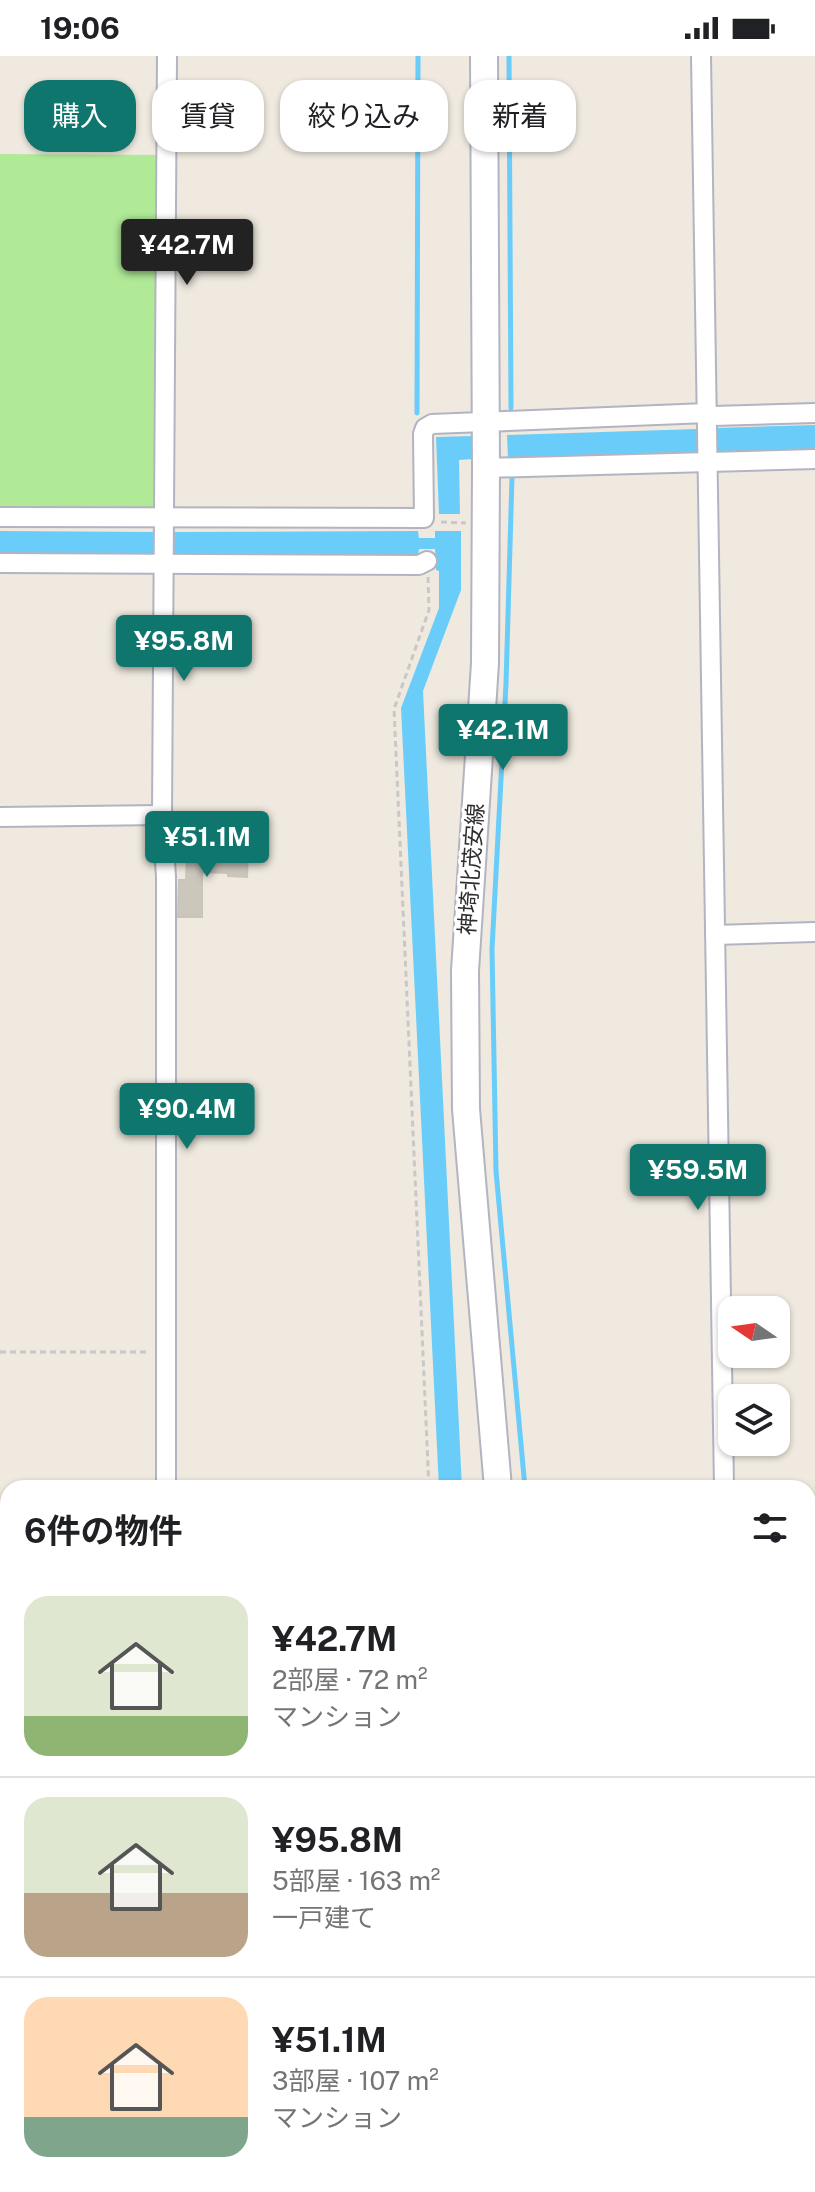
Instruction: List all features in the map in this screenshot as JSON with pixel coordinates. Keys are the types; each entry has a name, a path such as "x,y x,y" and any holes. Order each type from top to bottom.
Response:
{"main road":[{"name":"神埼北茂安線","path":"484,56 485,663 465,971 466,1079 467,1125 497,1480"}],"street":[{"path":"166,1480 166,877 162,815 167,56"},
{"path":"701,56 724,1480"},
{"path":"0,517 424,518 423,434 425,428 432,424 707,413 713,416 815,413"},
{"path":"486,468 815,459"},
{"path":"0,563 164,551 419,565 427,561"},
{"path":"0,817 162,815"},
{"path":"715,935 815,932"}],"path":[{"path":"441,522 469,523"},
{"path":"427,561 429,610 394,709 429,1480"},
{"path":"0,1352 148,1352"}],"green space":[{"path":"0,154 158,155 156,508 0,509"}],"water":[{"path":"815,425 815,449 716,452 716,428"},
{"path":"697,429 698,452 508,458 507,435"},
{"path":"473,436 473,459 459,460 460,514 439,514 436,437"},
{"path":"0,531 153,532 153,539 173,540 174,532 418,531 419,538 435,538 435,531 461,531 461,590 423,691 462,1480 439,1480 401,708 439,608 439,571 436,570 435,549 419,549 418,556 174,557 173,548 153,548 153,557 0,556"}],"building":[{"path":"229,851 248,852 247,877 202,872 202,917 178,917 179,880 186,880 187,855 229,856"}],"waterway":[{"path":"417,413 418,56"},
{"path":"509,56 511,408"},
{"path":"512,477 506,684 492,949 496,1171 524,1480"}]}
